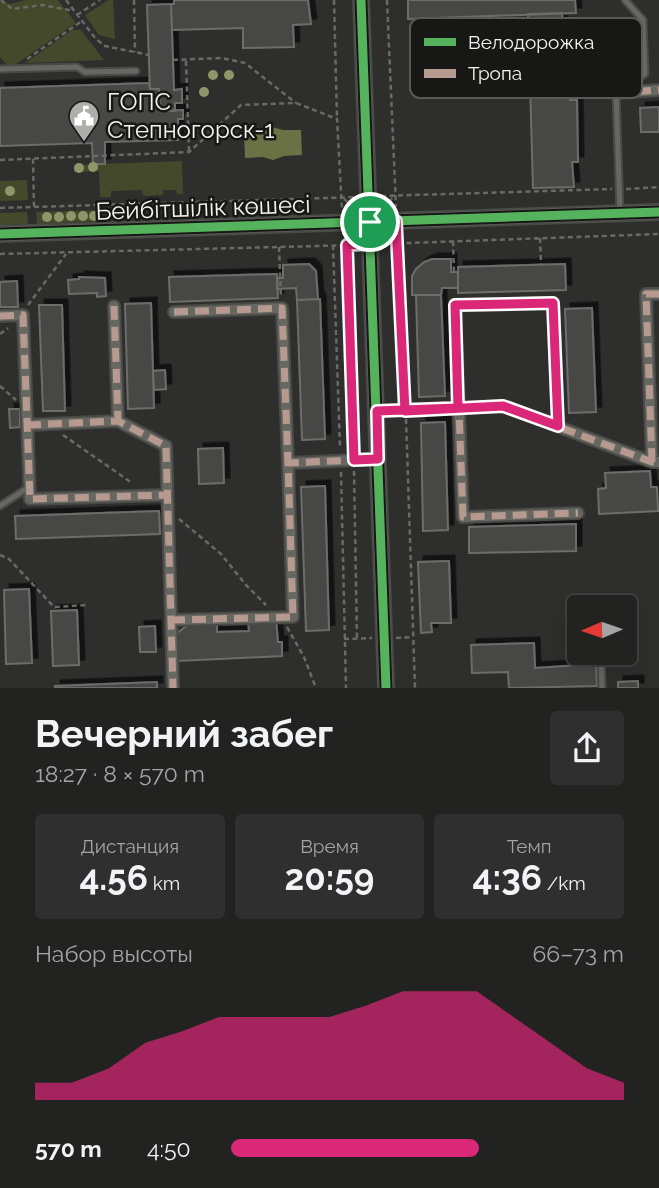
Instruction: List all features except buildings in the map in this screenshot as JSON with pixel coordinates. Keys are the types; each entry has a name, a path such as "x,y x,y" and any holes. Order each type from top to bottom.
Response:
{"street":[{"path":"361,0 386,688"},
{"name":"Бейбітшілік көшесі","path":"0,233 659,212"},
{"path":"377,411 503,406 655,462 646,294 659,294"},
{"path":"558,426 553,303 455,305 463,517 578,513"},
{"path":"114,306 118,421"},
{"path":"171,620 293,617 282,308 174,312"},
{"path":"0,316 23,315 30,499 167,495"},
{"path":"27,425 118,421 166,446 173,688"},
{"path":"288,463 378,459"}],"lane":[{"path":"625,0 641,18"},
{"path":"642,19 645,74 642,76"},
{"path":"0,69 77,67 85,72 136,71"},
{"path":"616,98 621,213"},
{"path":"0,506 29,487"},
{"path":"601,665 602,688"}],"path":[{"path":"1,0 12,9 42,5 76,13 100,0"},
{"path":"66,0 96,39 105,46 149,55"},
{"path":"134,0 135,52"},
{"path":"334,0 343,212"},
{"path":"387,0 415,688"},
{"path":"13,69 82,21"},
{"path":"173,60 222,58 245,63 296,103 337,119"},
{"path":"186,60 190,152"},
{"path":"0,160 190,152 241,104 296,103"},
{"path":"33,159 34,207"},
{"path":"382,196 593,190"},
{"path":"0,208 361,196"},
{"path":"0,254 397,244 659,233"},
{"path":"540,238 541,264"},
{"path":"453,242 454,272"},
{"path":"347,245 357,639"},
{"path":"279,247 281,288"},
{"path":"0,334 23,315 30,301 68,253"},
{"path":"0,555 9,559 54,607 87,605"}],"shaded area":[{"path":"0,0 10,4 26,0 58,0 76,23 10,68 0,57"},
{"path":"113,0 115,39 99,35 85,15"},
{"path":"72,30 81,30 104,60 25,63"},
{"path":"272,127 301,130 302,155 273,160 263,157 245,158 244,132"},
{"path":"182,161 183,194 177,194 176,190 163,190 163,195 143,196 142,190 111,191 111,197 100,197 99,171 74,172 74,165"},
{"path":"27,180 28,200 0,201 0,181"},
{"path":"100,210 101,221 37,224 36,212"},
{"path":"27,212 28,224 0,225 0,213"}],"marked path":[{"path":"642,91 659,90"},
{"path":"652,462 646,294 659,294"},
{"path":"558,426 553,303 455,305 463,517 578,513"},
{"path":"114,306 118,421"},
{"path":"174,312 282,308 288,463"},
{"path":"0,316 23,315 30,499 167,495"},
{"path":"377,411 503,406 652,462 659,462"},
{"path":"27,425 118,421 166,446 173,688"},
{"path":"171,620 293,617 288,463 378,459"}],"cycle path":[{"path":"361,0 386,688"},
{"path":"0,234 659,212"}],"place":[{"name":"ГОПС Степногорск-1","path":"84,143"}],"route":[{"path":"370,222 371,244 347,245 354,460 378,459 377,411 405,411 458,408 455,305 553,303 558,426 503,406 405,411 396,221 370,222"}]}
